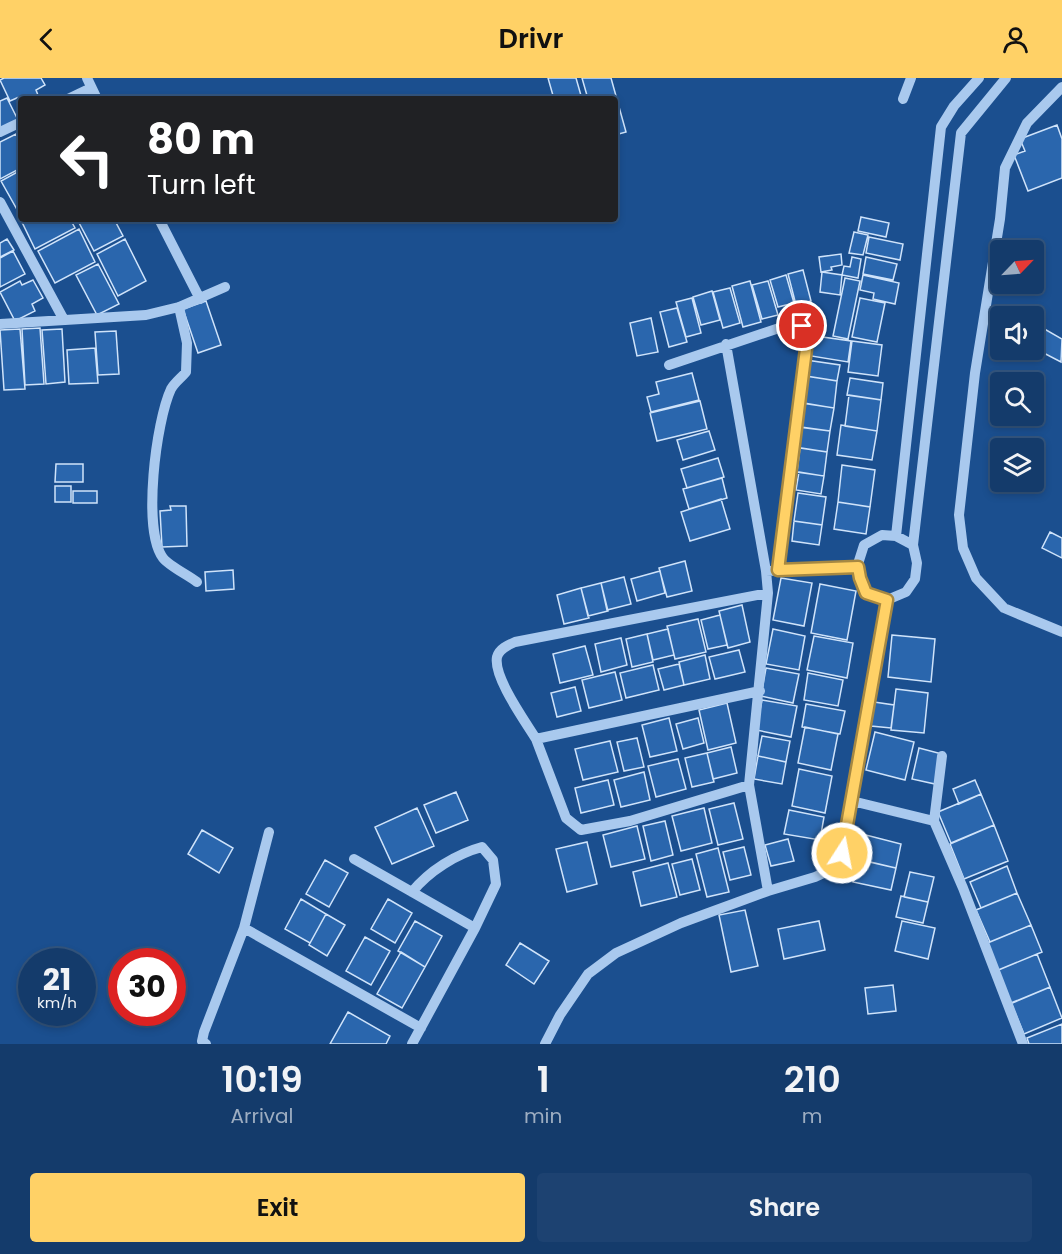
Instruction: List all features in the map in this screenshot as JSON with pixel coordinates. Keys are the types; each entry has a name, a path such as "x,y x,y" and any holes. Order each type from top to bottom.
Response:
{"street":[{"path":"903,99 911,78"},
{"path":"896,536 941,127 954,106 978,78"},
{"path":"913,545 896,536 882,535 864,546 858,567 866,593 887,600 906,592 915,579 917,563 913,545 961,133 1006,78"},
{"path":"72,96 89,83"},
{"path":"1062,85 1028,123 1005,168 1000,219 975,373 959,515 963,548 976,578 1004,608 1062,633"},
{"path":"0,132 18,123"},
{"path":"0,202 64,320"},
{"path":"161,222 200,299"},
{"path":"0,324 146,315 179,307 225,287"},
{"path":"179,307 187,343 186,372 171,388 155,456 152,492 155,542 164,560 197,582"},
{"path":"669,365 791,324 802,326 806,331 807,341 778,570"},
{"path":"726,344 766,571 768,594 749,785 768,891"},
{"path":"766,571 858,567"},
{"path":"749,785 630,821 581,830 566,818 536,739 503,686 496,658 500,651 515,642 768,594"},
{"path":"545,1044 560,1014 588,974 616,953 681,923 768,891 815,877 837,864 842,853 852,801 887,600"},
{"path":"536,739 760,691"},
{"path":"942,756 934,821 963,888 1023,1044"},
{"path":"852,801 934,821"},
{"path":"206,1044 202,1041 204,1032 244,928 269,832"},
{"path":"412,892 422,879 466,851 482,847 493,860 496,884 475,928 412,1044"},
{"path":"354,859 475,928"},
{"path":"244,928 421,1028"}],"building":[{"path":"4,78 41,78 45,85 36,90 38,95 18,96 10,101 0,80"},
{"path":"548,78 576,78 581,96 553,96"},
{"path":"582,78 611,78 616,96 587,96"},
{"path":"7,98 18,120 0,130 0,101"},
{"path":"618,103 626,132 618,134"},
{"path":"1057,125 1062,139 1062,178 1028,191 1014,155 1025,151 1020,139"},
{"path":"16,134 18,138 18,170 0,179 0,142"},
{"path":"18,172 18,211 1,181"},
{"path":"861,217 889,223 886,237 858,231"},
{"path":"22,222 72,222 75,228 35,249"},
{"path":"79,222 116,222 123,236 94,251"},
{"path":"79,229 95,262 55,283 38,251"},
{"path":"854,232 868,235 863,255 849,253"},
{"path":"869,237 903,244 900,260 866,253"},
{"path":"7,239 14,250 0,257 0,243"},
{"path":"125,239 146,281 118,296 97,254"},
{"path":"13,251 25,274 0,287 0,258"},
{"path":"841,254 842,265 821,272 819,257"},
{"path":"852,257 861,259 858,278 842,275 844,266 850,267"},
{"path":"866,257 897,264 893,280 863,274"},
{"path":"98,264 119,304 97,315 76,275"},
{"path":"803,270 811,301 796,305 788,274"},
{"path":"822,272 842,275 840,295 820,292"},
{"path":"786,275 794,303 778,307 770,280"},
{"path":"863,275 899,283 895,304 873,299 874,293 860,290"},
{"path":"845,278 860,281 848,339 833,336"},
{"path":"33,280 43,298 32,304 35,311 15,321 0,292 20,281 22,285"},
{"path":"750,281 761,322 743,327 732,286"},
{"path":"768,281 778,315 762,319 752,285"},
{"path":"730,288 740,323 723,328 713,292"},
{"path":"712,291 720,320 701,325 693,297"},
{"path":"692,298 701,333 686,337 676,302"},
{"path":"860,298 885,303 877,342 852,337"},
{"path":"206,301 221,345 198,353 183,309"},
{"path":"677,308 687,342 669,347 660,312"},
{"path":"651,318 658,352 637,356 630,323"},
{"path":"40,328 44,384 25,385 22,329"},
{"path":"20,329 25,389 4,390 0,330"},
{"path":"62,329 65,382 46,384 42,330"},
{"path":"1044,329 1062,339 1061,362 1044,353"},
{"path":"116,331 119,374 98,375 95,332"},
{"path":"808,335 851,341 848,362 805,355"},
{"path":"852,341 882,345 878,376 848,372"},
{"path":"95,348 98,383 69,384 67,350"},
{"path":"806,360 840,365 837,381 806,376"},
{"path":"692,373 699,400 651,412 647,397 659,394 656,382"},
{"path":"806,376 837,381 834,408 802,403"},
{"path":"850,378 883,383 881,400 847,395"},
{"path":"849,395 881,400 877,431 845,426"},
{"path":"700,401 707,429 657,441 650,413"},
{"path":"804,403 834,408 830,431 801,427"},
{"path":"841,425 877,431 872,460 837,455"},
{"path":"798,427 830,431 827,452 795,447"},
{"path":"709,431 715,450 683,460 677,440"},
{"path":"800,448 827,452 824,476 797,472"},
{"path":"718,458 724,477 687,488 681,469"},
{"path":"56,464 83,464 83,482 55,482"},
{"path":"842,465 875,470 870,507 838,502"},
{"path":"799,472 824,476 821,494 796,490"},
{"path":"722,478 727,498 689,509 683,489"},
{"path":"55,486 71,486 71,502 55,502"},
{"path":"73,491 97,491 97,503 73,503"},
{"path":"798,493 826,497 822,525 794,521"},
{"path":"721,499 730,529 690,541 681,512"},
{"path":"838,502 870,507 866,534 834,529"},
{"path":"170,506 186,506 187,546 162,547 160,511 171,510"},
{"path":"794,521 822,525 819,545 792,541"},
{"path":"1050,532 1062,538 1062,558 1042,548"},
{"path":"685,561 692,591 667,597 659,568"},
{"path":"233,570 234,589 206,591 205,572"},
{"path":"660,571 665,593 637,601 631,579"},
{"path":"624,577 631,604 607,610 601,583"},
{"path":"781,578 812,583 804,626 773,620"},
{"path":"601,583 608,611 588,616 581,588"},
{"path":"820,584 856,591 847,640 811,633"},
{"path":"581,588 589,618 564,624 557,595"},
{"path":"742,605 750,642 728,648 719,611"},
{"path":"720,615 727,645 708,649 701,620"},
{"path":"698,619 706,652 675,659 667,626"},
{"path":"668,629 674,655 653,660 647,634"},
{"path":"773,629 805,636 799,670 766,664"},
{"path":"647,634 653,662 632,667 626,639"},
{"path":"892,635 935,639 931,682 888,677"},
{"path":"814,636 853,643 847,678 807,670"},
{"path":"621,638 627,665 601,672 595,644"},
{"path":"585,646 593,675 560,683 553,654"},
{"path":"739,650 745,672 715,679 709,657"},
{"path":"705,655 710,679 684,685 679,662"},
{"path":"679,664 684,685 664,690 658,669"},
{"path":"653,665 659,690 626,698 620,673"},
{"path":"766,668 799,674 793,703 761,696"},
{"path":"615,672 622,700 589,708 582,680"},
{"path":"808,673 843,680 838,706 804,700"},
{"path":"575,687 581,711 557,717 551,693"},
{"path":"896,689 928,693 924,733 891,730"},
{"path":"762,700 797,706 791,737 756,730"},
{"path":"874,702 894,705 891,728 871,726"},
{"path":"727,703 736,743 708,750 699,710"},
{"path":"806,704 845,711 840,734 802,727"},
{"path":"669,718 677,751 650,757 642,725"},
{"path":"698,718 704,743 683,749 676,724"},
{"path":"805,727 838,734 831,770 798,763"},
{"path":"875,732 914,742 905,780 866,770"},
{"path":"762,736 790,741 786,762 758,756"},
{"path":"637,738 644,767 624,771 617,742"},
{"path":"610,741 618,772 583,780 575,749"},
{"path":"731,747 737,773 713,779 707,753"},
{"path":"919,748 942,754 935,784 912,779"},
{"path":"707,753 714,782 692,787 685,758"},
{"path":"758,756 786,762 782,784 754,779"},
{"path":"678,759 686,789 656,797 648,766"},
{"path":"799,769 832,776 825,813 792,806"},
{"path":"644,772 650,800 621,807 614,780"},
{"path":"608,780 614,805 581,813 575,788"},
{"path":"975,780 981,794 959,804 953,789"},
{"path":"456,792 468,820 436,833 424,805"},
{"path":"981,794 994,825 951,843 938,812"},
{"path":"734,803 743,839 718,845 709,809"},
{"path":"417,808 434,846 392,864 375,827"},
{"path":"704,808 712,843 681,851 672,816"},
{"path":"789,810 824,817 820,840 784,834"},
{"path":"665,821 673,855 651,861 643,826"},
{"path":"994,825 1008,861 964,879 950,844"},
{"path":"637,826 645,859 611,867 603,835"},
{"path":"202,830 233,848 219,873 188,854"},
{"path":"862,834 901,844 896,868 856,859"},
{"path":"788,839 794,861 771,866 765,845"},
{"path":"587,842 597,884 567,892 556,849"},
{"path":"744,847 751,875 730,880 723,852"},
{"path":"718,848 729,892 707,897 696,854"},
{"path":"692,859 700,890 680,895 672,864"},
{"path":"858,859 896,868 891,890 853,882"},
{"path":"325,860 348,873 329,907 306,894"},
{"path":"668,863 677,897 641,906 633,872"},
{"path":"1007,866 1017,893 981,908 970,882"},
{"path":"910,872 934,877 928,902 904,897"},
{"path":"1017,893 1031,925 990,942 976,910"},
{"path":"901,896 928,902 923,923 896,917"},
{"path":"301,899 326,914 310,943 285,929"},
{"path":"388,899 412,913 395,943 371,929"},
{"path":"745,910 758,966 731,972 719,915"},
{"path":"326,914 345,925 327,956 309,945"},
{"path":"415,921 442,936 425,967 398,951"},
{"path":"819,921 825,950 784,959 778,929"},
{"path":"902,921 935,928 928,959 895,951"},
{"path":"1031,925 1042,952 996,971 985,944"},
{"path":"365,937 390,951 371,985 346,971"},
{"path":"520,943 549,961 534,984 506,965"},
{"path":"401,952 425,967 402,1008 377,994"},
{"path":"1037,954 1050,987 1010,1004 996,971"},
{"path":"893,985 896,1011 868,1014 865,988"},
{"path":"1050,987 1062,1018 1024,1034 1011,1003"},
{"path":"348,1012 390,1036 386,1044 330,1044"},
{"path":"1062,1024 1062,1044 1029,1044 1027,1038"}],"route":[{"path":"802,326 806,331 807,341 778,570 858,567 866,593 887,600 842,853"}]}
